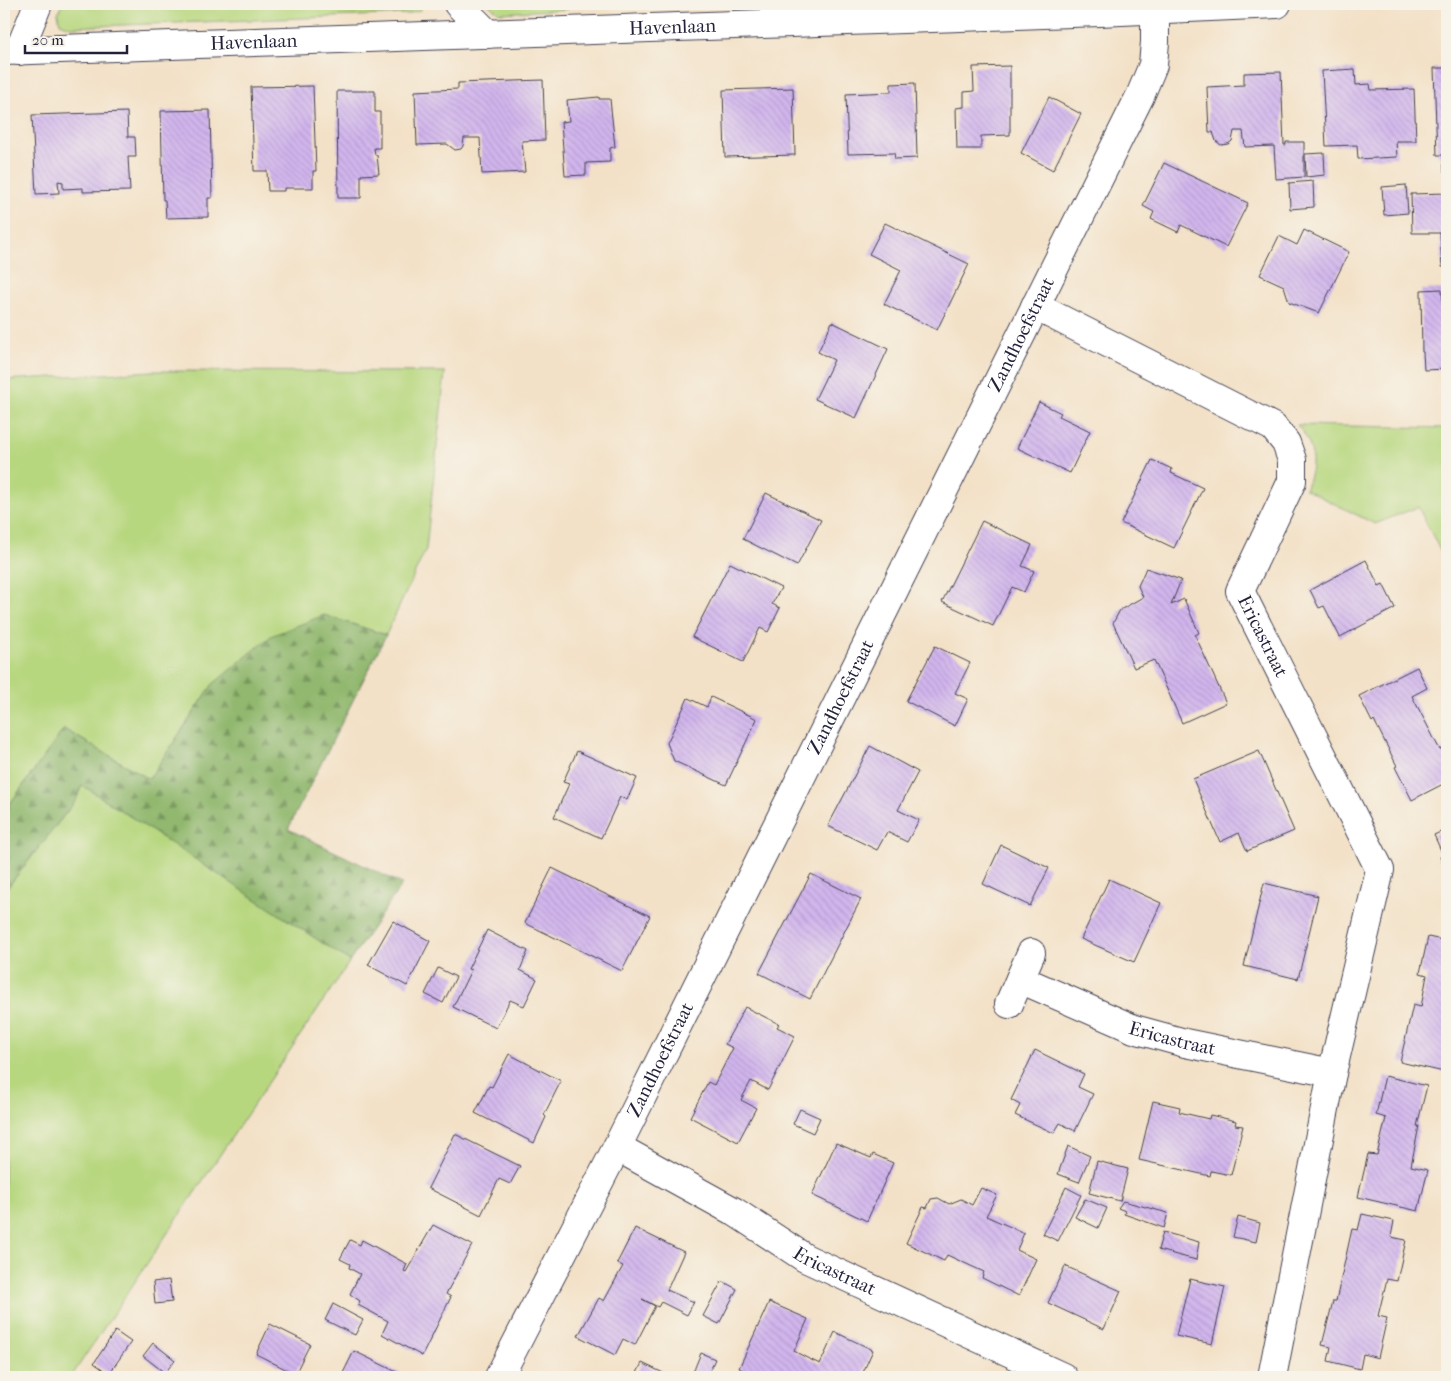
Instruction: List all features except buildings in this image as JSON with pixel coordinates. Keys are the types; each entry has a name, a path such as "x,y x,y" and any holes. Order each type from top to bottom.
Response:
{"street":[{"name":"Havenlaan","path":"12,51 38,4"},
{"path":"458,4 488,34"},
{"name":"Havenlaan","path":"12,51 1155,9 1206,5 1277,4"},
{"name":"Zandhoefstraat","path":"499,1377 617,1148 1140,96 1153,64 1155,9"},
{"name":"Ericastraat","path":"1035,306 1274,427 1286,443 1292,460 1292,481 1240,591 1380,870 1332,1072 1272,1377"},
{"path":"1009,1004 1031,953"},
{"name":"Ericastraat","path":"1020,979 1134,1029 1186,1043 1332,1072"},
{"name":"Ericastraat","path":"617,1148 735,1212 805,1258 1063,1377"}],"green space":[{"path":"62,4 422,4 420,10 408,14 71,27 60,23 58,13"},
{"path":"487,4 567,4 568,9 500,13"},
{"path":"153,371 445,372 426,549 386,635 324,615 213,684 149,779 64,729 4,812 4,380"},
{"path":"1297,425 1447,428 1447,564 1418,507 1375,524 1305,489 1311,472 1312,456 1307,440"},
{"path":"324,615 386,635 288,829 402,884 350,961 82,785 76,800 4,892 4,812 64,729 149,779 213,684 271,636"},
{"path":"82,784 350,961 71,1377 4,1377 4,892 76,800"}]}
